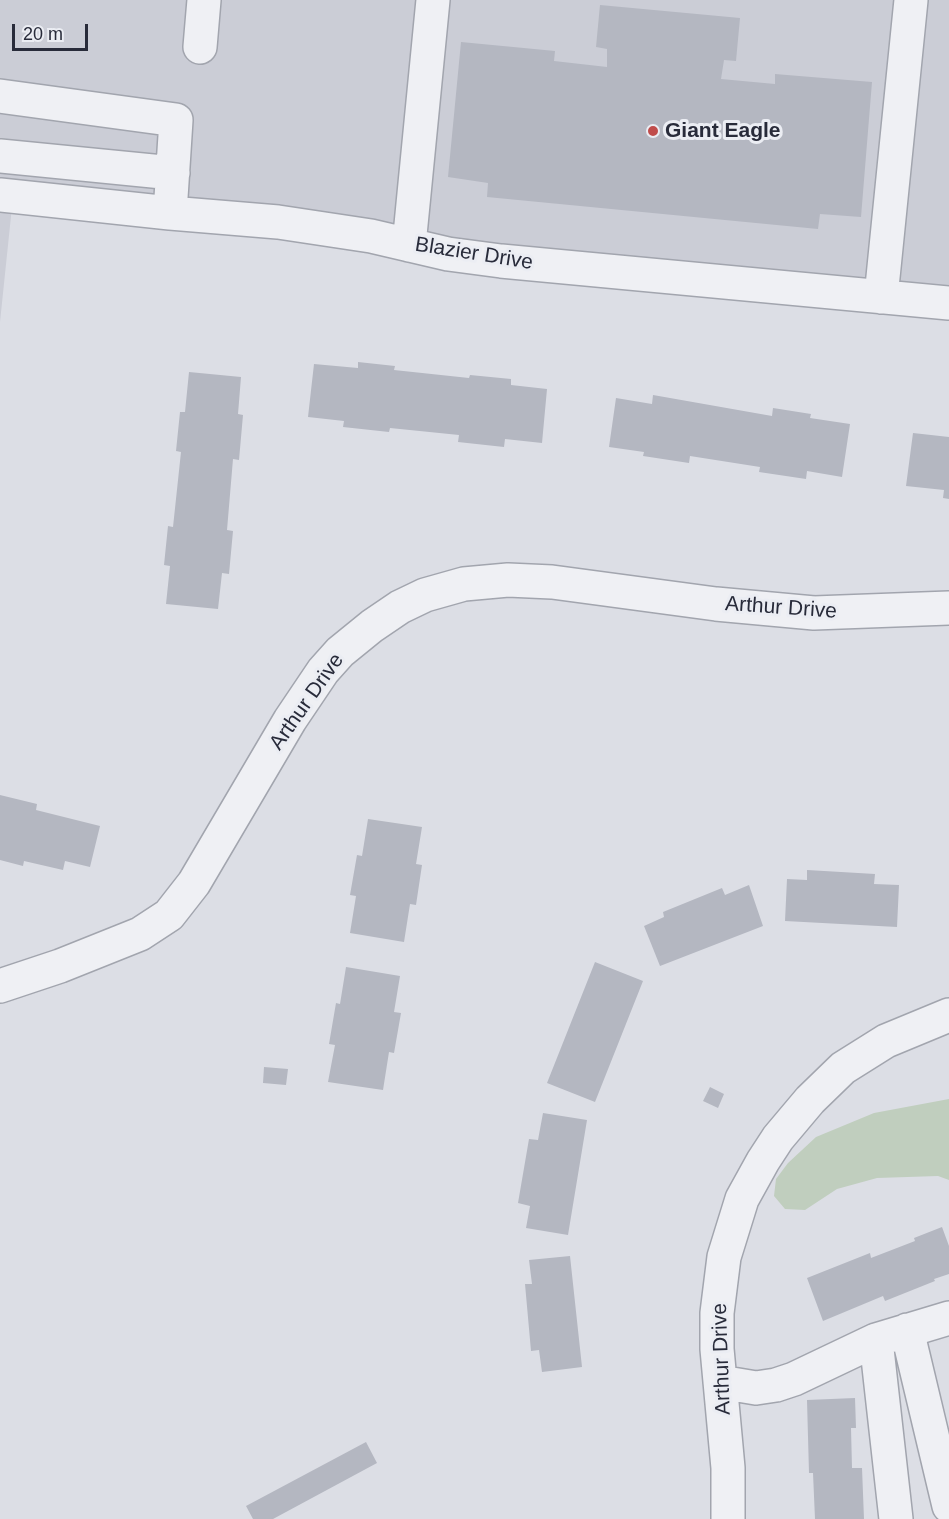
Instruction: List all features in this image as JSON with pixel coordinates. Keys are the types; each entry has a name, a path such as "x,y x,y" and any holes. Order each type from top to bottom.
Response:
{"street":[{"path":"200,46 204,0"},
{"path":"410,245 434,0"},
{"path":"881,297 911,0"},
{"path":"0,96 176,120 170,213"},
{"path":"0,156 172,173"},
{"name":"Blazier Drive","path":"0,195 278,222 360,234 448,254 501,261 949,303"},
{"name":"Arthur Drive","path":"0,986 60,966 140,934 169,915 194,883 290,720 323,671 340,652 372,626 400,607 425,596 464,584 508,580 552,582 749,608 804,612 847,613 949,608"},
{"name":"Arthur Drive","path":"728,1519 728,1468 720,1382 717,1313 724,1257 742,1199 778,1138 810,1100 843,1068 886,1041 949,1015"},
{"path":"720,1382 756,1388 776,1385 794,1379 876,1340 949,1317"},
{"path":"907,1330 949,1506"},
{"path":"876,1340 896,1519"}],"shaded area":[{"path":"0,0 949,0 949,303 13,197 0,322"}],"green space":[{"path":"949,1099 949,1180 938,1176 877,1178 837,1189 805,1210 785,1209 774,1196 776,1179 788,1163 816,1137 874,1113"}],"building":[{"path":"600,5 740,18 736,61 724,60 721,79 775,84 775,74 872,82 861,217 820,214 818,229 487,197 488,183 448,177 461,42 555,51 554,61 607,67 607,49 596,47"},
{"path":"358,362 395,366 394,370 469,378 470,375 511,379 511,385 547,389 542,443 505,439 504,447 458,442 459,435 390,428 389,432 343,427 344,421 308,417 314,364 358,368"},
{"path":"189,372 241,377 238,414 243,415 239,460 233,459 227,530 233,531 229,574 222,573 218,609 166,604 170,566 164,565 168,526 173,527 181,452 176,451 180,412 185,412"},
{"path":"653,395 772,416 773,408 811,414 810,418 850,424 842,477 807,471 806,479 759,472 760,467 690,456 689,463 643,456 644,452 609,447 616,398 652,404"},
{"path":"913,433 949,437 949,499 943,498 944,490 906,486"},
{"path":"0,795 37,804 36,810 100,826 90,867 65,861 63,870 24,861 23,866 0,860"},
{"path":"368,819 422,827 416,864 422,865 416,905 410,904 404,942 350,933 356,896 350,895 357,855 362,856"},
{"path":"807,870 875,874 874,884 899,885 897,927 785,921 787,879 807,880"},
{"path":"749,885 763,926 660,966 644,926 664,917 663,912 722,888 725,895"},
{"path":"595,962 643,981 595,1102 547,1083"},
{"path":"346,967 400,976 394,1012 401,1013 394,1053 389,1052 383,1090 328,1082 335,1045 329,1044 336,1003 340,1004"},
{"path":"264,1067 288,1069 286,1085 263,1083"},
{"path":"710,1087 724,1094 718,1108 703,1101"},
{"path":"543,1113 587,1120 568,1235 526,1228 530,1206 518,1203 529,1139 538,1140"},
{"path":"942,1227 949,1246 949,1274 885,1301 883,1296 823,1321 807,1278 870,1253 871,1258 915,1241 914,1238"},
{"path":"570,1256 582,1367 542,1372 539,1350 531,1351 525,1284 532,1284 529,1260"},
{"path":"855,1398 856,1428 851,1428 852,1468 862,1468 864,1519 815,1519 813,1473 809,1473 807,1400"},
{"path":"366,1442 377,1463 273,1519 253,1519 246,1506"}],"place":[{"name":"Giant Eagle","path":"653,131"}]}
